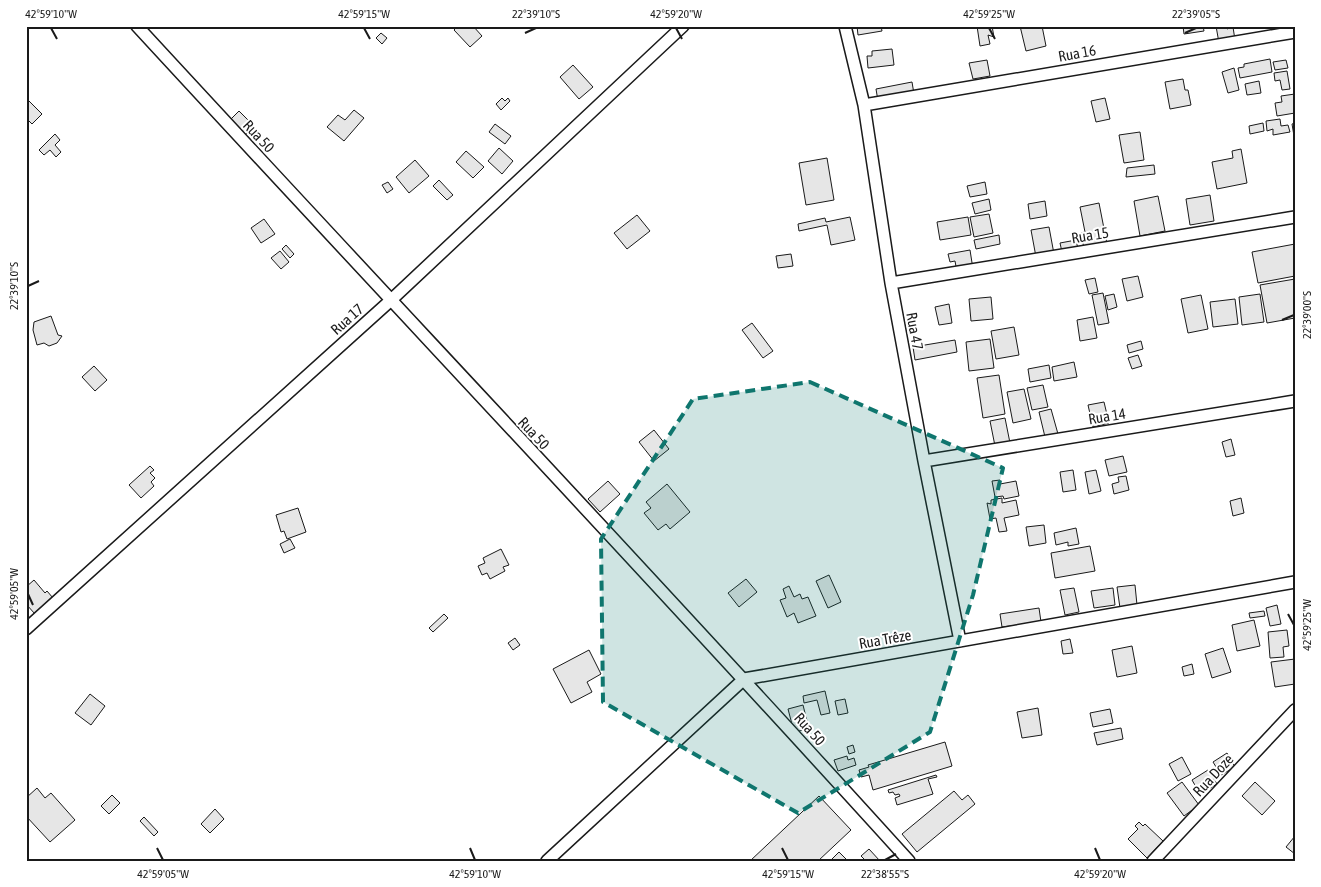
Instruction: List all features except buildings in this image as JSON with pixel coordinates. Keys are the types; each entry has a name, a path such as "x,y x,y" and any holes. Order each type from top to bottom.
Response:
{"street":[{"name":"Rua 50","path":"137,26 390,301 744,679 908,861"},
{"name":"Rua 17","path":"26,629 390,301 683,26"},
{"name":"Rua 47","path":"845,26 864,105 891,284 960,641"},
{"name":"Rua 16","path":"864,105 1295,32"},
{"name":"Rua 15","path":"891,284 1295,217"},
{"name":"Rua 14","path":"924,461 1295,401"},
{"name":"Rua Trêze","path":"744,679 1295,582"},
{"path":"547,861 744,679"},
{"name":"Rua Doze","path":"1153,861 1295,710"}],"highlighted area":[{"path":"810,382 1003,468 973,595 930,732 798,813 603,702 601,539 693,399"}]}
